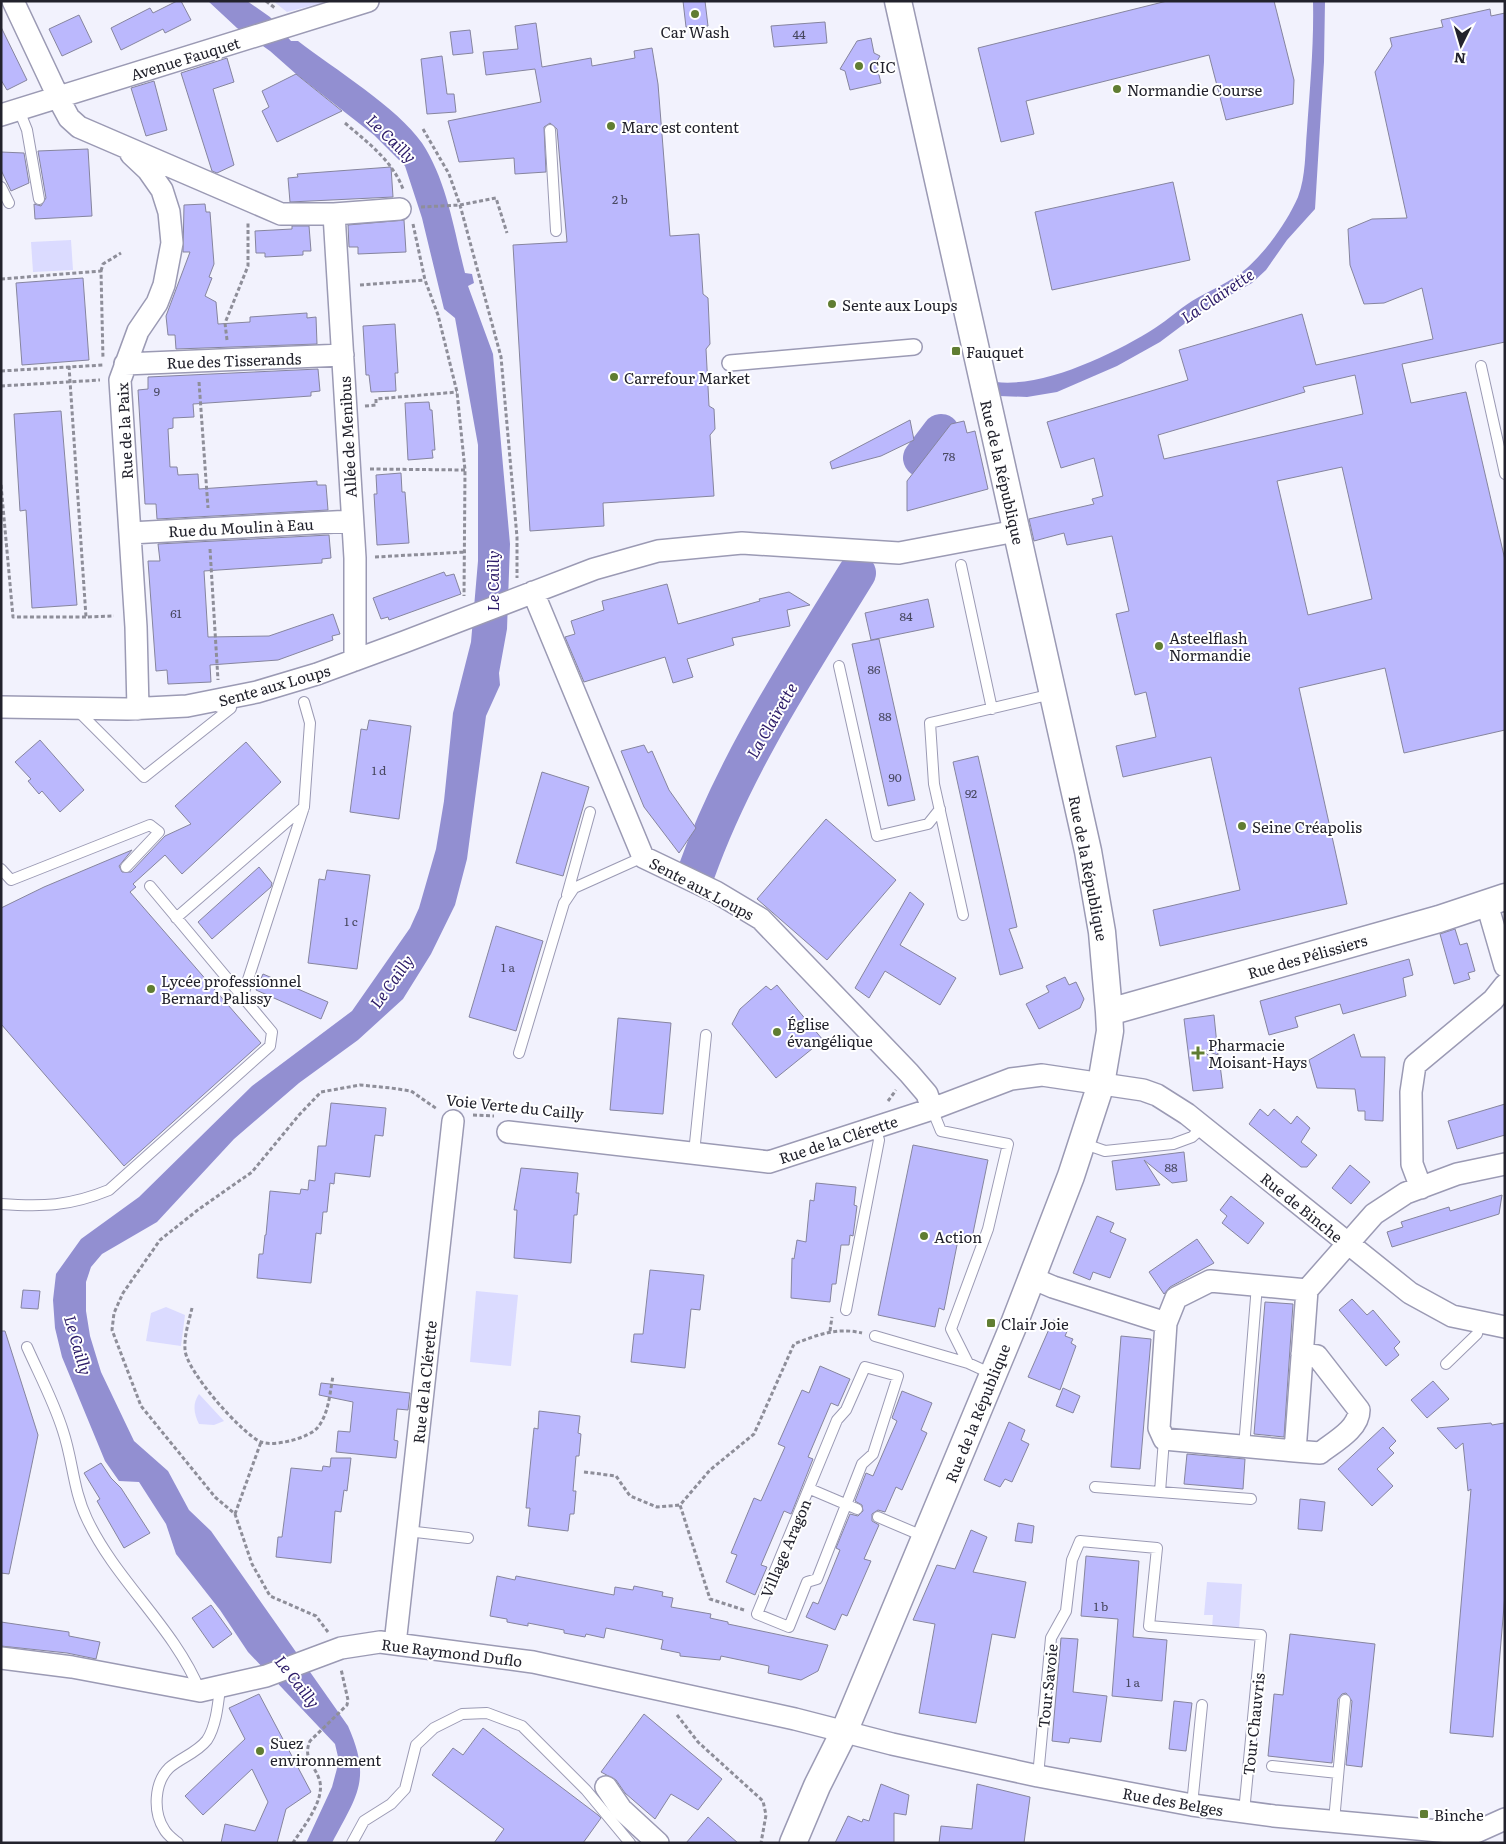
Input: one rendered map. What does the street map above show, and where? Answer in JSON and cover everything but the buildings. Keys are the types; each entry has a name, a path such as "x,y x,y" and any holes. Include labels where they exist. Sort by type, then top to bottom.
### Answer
{"street":[{"path":"13,1 59,97 74,123 127,148 163,173 245,198 281,214 334,214 408,206"},
{"name":"Avenue Fauquet","path":"10,112 368,1"},
{"name":"Rue de la République","path":"793,1843 817,1786 844,1732 1032,1278 1082,1143 1101,1084 1110,1022 1098,904 898,1"},
{"name":"Rue de la Paix","path":"138,709 130,533 115,372 138,331 157,303 169,266 171,226 163,173"},
{"name":"Allée de Menibus","path":"334,214 354,558 355,660"},
{"path":"730,362 914,347"},
{"name":"Rue des Tisserands","path":"115,372 228,360 343,355"},
{"name":"Rue du Moulin à Eau","path":"130,533 352,521"},
{"name":"Sente aux Loups","path":"1,707 138,709 187,706 256,692 355,660 594,569 658,551 742,544 899,553 1016,532"},
{"name":"Sente aux Loups","path":"522,597 643,857 716,892 761,919 909,1073 927,1094 932,1109"},
{"path":"1496,901 1505,966"},
{"name":"Rue des Pélissiers","path":"1110,1022 1496,901"},
{"path":"1421,1188 1412,1164 1411,1092 1415,1065 1493,1000 1505,985"},
{"name":"Rue de la Clérette","path":"506,1124 694,1153 769,1162 932,1109 1006,1081 1042,1075 1101,1084"},
{"name":"Rue de Binche","path":"1101,1084 1125,1086 1157,1095 1177,1106 1410,1294 1452,1316 1505,1327"},
{"name":"Rue de la Clérette","path":"395,1644 453,1115"},
{"path":"1295,1451 1307,1290 1374,1214 1406,1193 1457,1174 1505,1164"},
{"path":"1032,1278 1053,1287 1166,1323"},
{"path":"1302,1354 1317,1356 1359,1410 1359,1418 1354,1426 1320,1453 1164,1439 1159,1428 1166,1323 1176,1298 1210,1281 1307,1290"},
{"name":"Rue Raymond Duflo","path":"1,1658 72,1667 186,1690 210,1689 266,1676 305,1662 341,1658 380,1642 533,1662 795,1719 844,1732"},
{"name":"Rue des Belges","path":"844,1732 1038,1776 1192,1805 1244,1812 1461,1833 1476,1832 1505,1819"},
{"path":"606,1787 620,1809 658,1843"}],"lane":[{"path":"10,112 27,130 39,199"},
{"path":"550,130 556,231"},
{"path":"1,187 9,203"},
{"path":"1481,366 1505,474"},
{"path":"961,565 992,709"},
{"path":"839,666 877,836 928,824 940,809"},
{"path":"963,915 934,784 930,723 1053,694"},
{"path":"242,998 304,807 310,723 304,702"},
{"path":"77,709 144,777 231,708 187,706"},
{"path":"176,918 304,807"},
{"path":"519,1052 590,812"},
{"path":"1,869 11,880 150,825 159,832 126,867"},
{"path":"564,903 574,888 643,857"},
{"path":"1,1204 39,1207 83,1201 109,1190 270,1046 272,1032 150,886"},
{"path":"694,1153 706,1035"},
{"path":"932,1109 941,1131 1008,1144 988,1229 952,1329 968,1364"},
{"path":"1082,1143 1104,1151 1173,1144 1192,1137 1204,1127"},
{"path":"846,1310 879,1140 875,1128"},
{"path":"1244,1447 1257,1285"},
{"path":"1446,1364 1477,1334 1480,1322"},
{"path":"875,1336 968,1364 993,1374"},
{"path":"27,1347 63,1431 74,1487 87,1519 103,1548 210,1689 215,1718 206,1740 188,1757 170,1768 161,1779 157,1795 157,1814 164,1831 178,1843"},
{"name":"Village Aragon","path":"865,1367 898,1376 872,1454 862,1464 846,1504 816,1579 807,1582 789,1626 757,1614 837,1420 846,1410 865,1367"},
{"path":"1160,1492 1164,1439"},
{"path":"1095,1487 1251,1499"},
{"name":"Village Aragon","path":"810,1489 857,1509"},
{"path":"878,1517 926,1537"},
{"path":"407,1531 468,1538"},
{"name":"Tour Savoie","path":"1038,1776 1051,1638 1066,1611 1072,1560 1080,1540 1157,1548 1149,1626 1261,1635"},
{"name":"Tour Chauvris","path":"1244,1812 1261,1635"},
{"path":"1334,1821 1345,1700"},
{"path":"1192,1805 1202,1705"},
{"path":"352,1843 364,1821 392,1804 406,1789 408,1770 416,1745 434,1728 462,1714 487,1713 522,1726 586,1790 630,1843"},
{"path":"1272,1766 1338,1773"}],"path":[{"path":"345,124 388,162 397,174 408,206 425,280 438,315 457,392 465,470 466,552 464,619"},
{"path":"423,129 449,174 460,205 501,357 518,537 517,577 522,597"},
{"path":"228,360 225,323 248,266 250,237 245,198"},
{"path":"408,206 460,205 496,198 507,233"},
{"path":"102,365 104,352 103,264 121,253"},
{"path":"1,279 102,271"},
{"path":"339,287 425,280"},
{"path":"1,371 102,365 115,372"},
{"path":"102,365 115,372"},
{"path":"69,366 86,617"},
{"path":"1,386 70,381 115,372"},
{"path":"346,408 376,405 376,398 457,392"},
{"path":"349,469 465,470"},
{"path":"1,485 13,617 115,616 122,613"},
{"path":"354,558 466,552"},
{"path":"887,1102 909,1073"},
{"name":"Voie Verte du Cailly","path":"235,1514 215,1497 141,1406 112,1330 114,1313 123,1293 160,1240 199,1209 252,1172 321,1092 360,1085 411,1091 433,1108 453,1115 506,1124"},
{"path":"192,1308 184,1350 190,1366 236,1423 261,1442 276,1444 302,1437 318,1429 326,1413 333,1376"},
{"path":"584,1472 616,1476 630,1496 657,1507 680,1505 710,1470 754,1434 794,1344 830,1331 850,1330 875,1336"},
{"path":"261,1442 235,1514 252,1564 270,1596 316,1616 341,1658 348,1696 346,1705 310,1741 306,1754 320,1781 320,1793 310,1815 293,1843"},
{"path":"680,1505 710,1599 757,1614"},
{"path":"664,1692 672,1709 690,1734 763,1801 766,1815 761,1843"}],"shaded area":[{"path":"273,1 330,1 287,12"},
{"path":"71,240 73,270 33,272 31,242"},
{"path":"476,1291 518,1295 511,1366 470,1362"},
{"path":"166,1307 185,1315 181,1346 146,1341 151,1313"},
{"path":"199,1394 224,1421 214,1425 199,1424 194,1409"},
{"path":"1207,1582 1242,1584 1239,1630 1212,1628 1213,1615 1204,1615"}],"water":[{"name":"Le Cailly","path":"208,1 247,1 270,17 291,41 298,41 364,89 397,116 422,143 431,158 444,189 465,273 472,274 474,283 468,286 493,354 510,544 507,629 499,673 500,685 486,716 467,859 455,905 431,954 403,999 358,1040 299,1083 234,1139 157,1222 102,1254 91,1267 86,1282 86,1311 90,1336 101,1372 134,1441 168,1471 189,1510 211,1531 348,1726 359,1760 360,1774 354,1799 332,1843 306,1843 332,1787 339,1761 335,1744 248,1652 220,1610 176,1554 166,1524 139,1482 119,1481 105,1461 62,1357 55,1328 53,1300 56,1274 81,1239 139,1197 252,1086 352,1011 410,928 419,908 436,849 444,801 453,713 471,642 478,561 478,445 455,318 444,309 422,218 405,166 374,135 296,74 270,51 237,28"},
{"path":"1313,1 1325,1 1324,62 1315,209 1287,240 1266,270 1252,283 1200,312 1160,342 1117,366 1057,392 1027,397 999,396 996,382 1036,380 1057,374 1100,358 1139,338 1192,301 1241,273 1269,244 1282,226 1298,197 1302,181 1305,164 1312,66"}],"waterway":[{"name":"La Clairette","path":"922,458 941,433"},
{"name":"La Clairette","path":"696,873 711,833 748,756 790,682 857,573"}],"place":[{"name":"Car Wash","path":"695,14"},
{"name":"CIC","path":"859,66"},
{"name":"Normandie Course","path":"1117,89"},
{"name":"Marc est content","path":"611,126"},
{"name":"Sente aux Loups","path":"832,304"},
{"name":"Fauquet","path":"956,351"},
{"name":"Carrefour Market","path":"614,377"},
{"name":"Asteelflash Normandie","path":"1159,646"},
{"name":"Seine Créapolis","path":"1242,826"},
{"name":"Lycée professionnel Bernard Palissy","path":"151,989"},
{"name":"Église évangélique","path":"777,1032"},
{"name":"Pharmacie Moisant-Hays","path":"1198,1053"},
{"name":"Action","path":"924,1236"},
{"name":"Clair Joie","path":"991,1323"},
{"name":"Suez environnement","path":"260,1751"},
{"name":"Binche","path":"1424,1814"}]}
